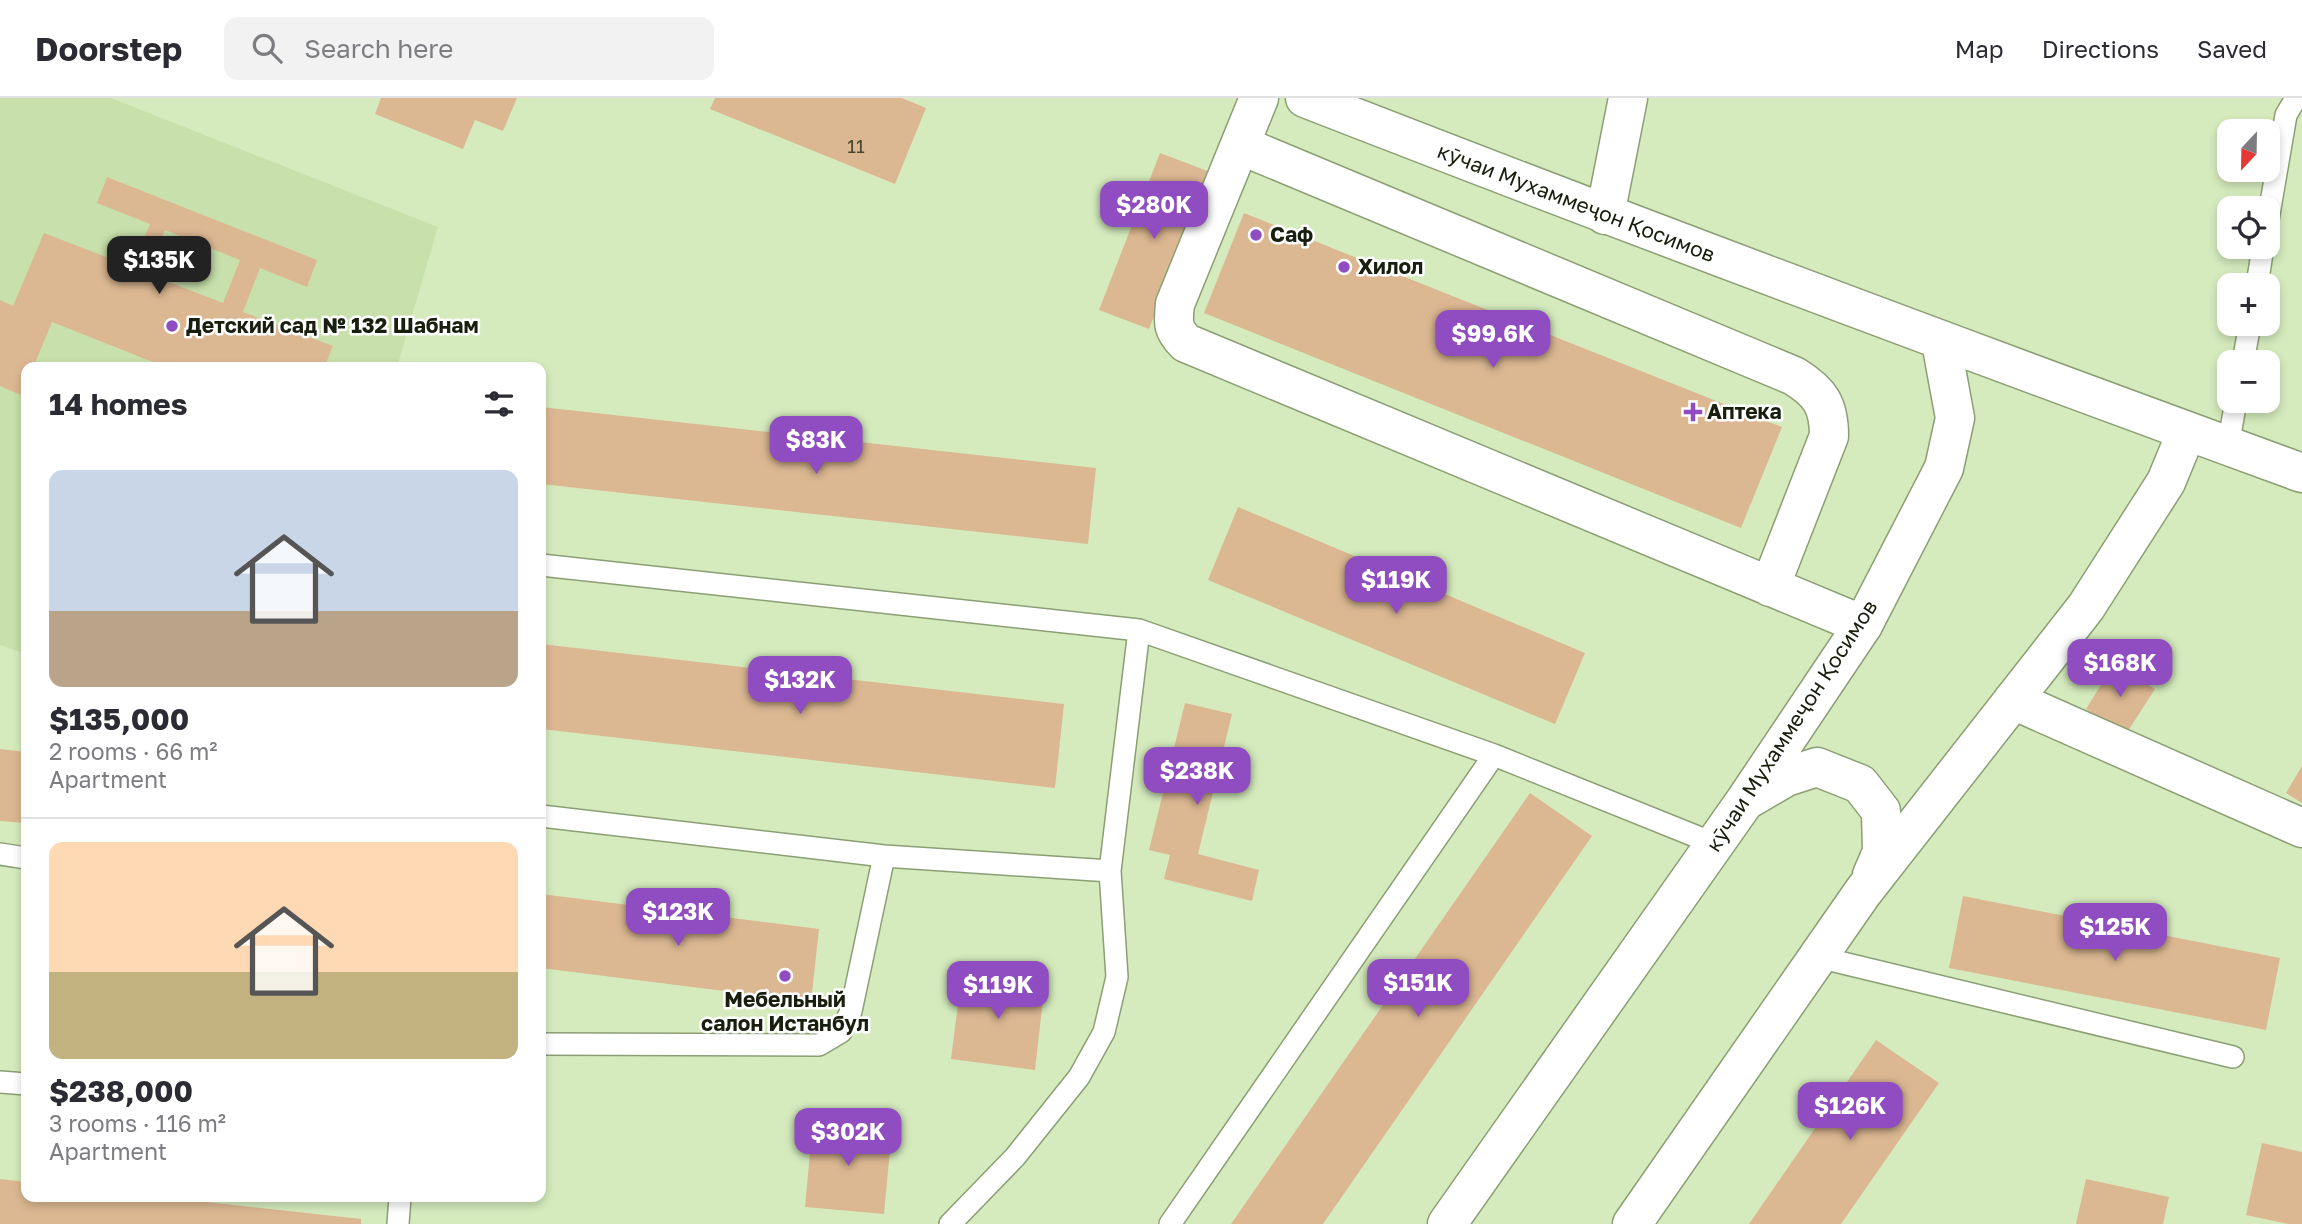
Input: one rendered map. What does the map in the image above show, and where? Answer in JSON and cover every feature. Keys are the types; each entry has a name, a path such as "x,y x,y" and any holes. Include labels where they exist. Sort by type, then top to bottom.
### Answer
{"street":[{"path":"1259,98 1175,304 1173,320 1176,333 1186,343 1863,625"},
{"name":"кӯчаи Мухаммеҷон Қосимов","path":"1304,98 1941,342 1955,418 1944,468 1863,625 1745,801 1447,1224"},
{"path":"1605,215 1628,98"},
{"path":"1240,145 1794,376 1812,387 1822,401 1829,419 1829,436 1770,587"},
{"path":"1941,342 2302,473"},
{"path":"1632,1224 1863,892 2086,607 2166,482 2187,431"},
{"path":"2013,700 2302,828"},
{"path":"1745,801 1786,777 1817,767 1860,785 1881,811 1882,852 1863,892"}],"lane":[{"path":"2272,196 2286,115 2296,98"},
{"path":"2228,446 2234,413"},
{"path":"546,566 1139,631 1494,755 1715,844"},
{"path":"950,1224 1015,1157 1079,1077 1104,1032 1117,977 1110,871 1139,631"},
{"path":"1170,1224 1494,755"},
{"path":"546,817 884,856 1110,871"},
{"path":"0,854 21,857"},
{"path":"546,1044 819,1045 841,1032 851,1011 884,856"},
{"path":"1818,957 2233,1057"},
{"path":"0,1082 21,1084"},
{"path":"398,1224 400,1202"}],"shaded area":[{"path":"0,98 111,98 438,227 398,362 21,362 21,652 0,645"}],"building":[{"path":"381,98 517,98 503,131 475,120 463,149 375,114"},
{"path":"715,98 902,98 926,108 895,184 710,109"},
{"path":"1160,153 1210,172 1149,329 1099,310"},
{"path":"107,177 317,260 307,287 260,268 243,312 333,346 326,362 153,362 52,322 35,362 21,362 21,395 0,386 0,300 13,306 44,233 132,267 150,224 97,203","holes":["165,230 240,260 223,303 148,274"]},
{"path":"1244,213 1782,427 1741,528 1204,313"},
{"path":"546,408 1096,468 1088,544 546,485"},
{"path":"1238,507 1585,653 1555,724 1208,580"},
{"path":"546,645 1064,704 1055,788 546,730"},
{"path":"2114,664 2155,689 2126,734 2086,709"},
{"path":"1185,703 1232,714 1198,854 1259,870 1252,901 1164,879 1170,855 1149,850"},
{"path":"0,749 21,751 21,823 0,821"},
{"path":"2302,766 2302,803 2286,793"},
{"path":"1530,793 1592,836 1323,1224 1231,1224"},
{"path":"546,895 819,929 811,1002 546,969"},
{"path":"1963,896 2280,958 2266,1030 1949,968"},
{"path":"962,972 1045,982 1035,1070 951,1059"},
{"path":"1876,1040 1939,1083 1841,1224 1749,1224"},
{"path":"813,1121 892,1128 884,1214 805,1207"},
{"path":"2262,1143 2302,1152 2302,1224 2288,1224 2246,1215"},
{"path":"0,1179 21,1181 21,1202 207,1202 361,1219 361,1224 0,1224"},
{"path":"2086,1179 2169,1197 2163,1224 2076,1224"}],"place":[{"name":"Саф","path":"1256,235"},
{"name":"Хилол","path":"1344,267"},
{"name":"Детский сад № 132 Шабнам","path":"172,326"},
{"name":"Аптека","path":"1693,412"},
{"name":"Мебельный салон Истанбул","path":"785,976"}]}
